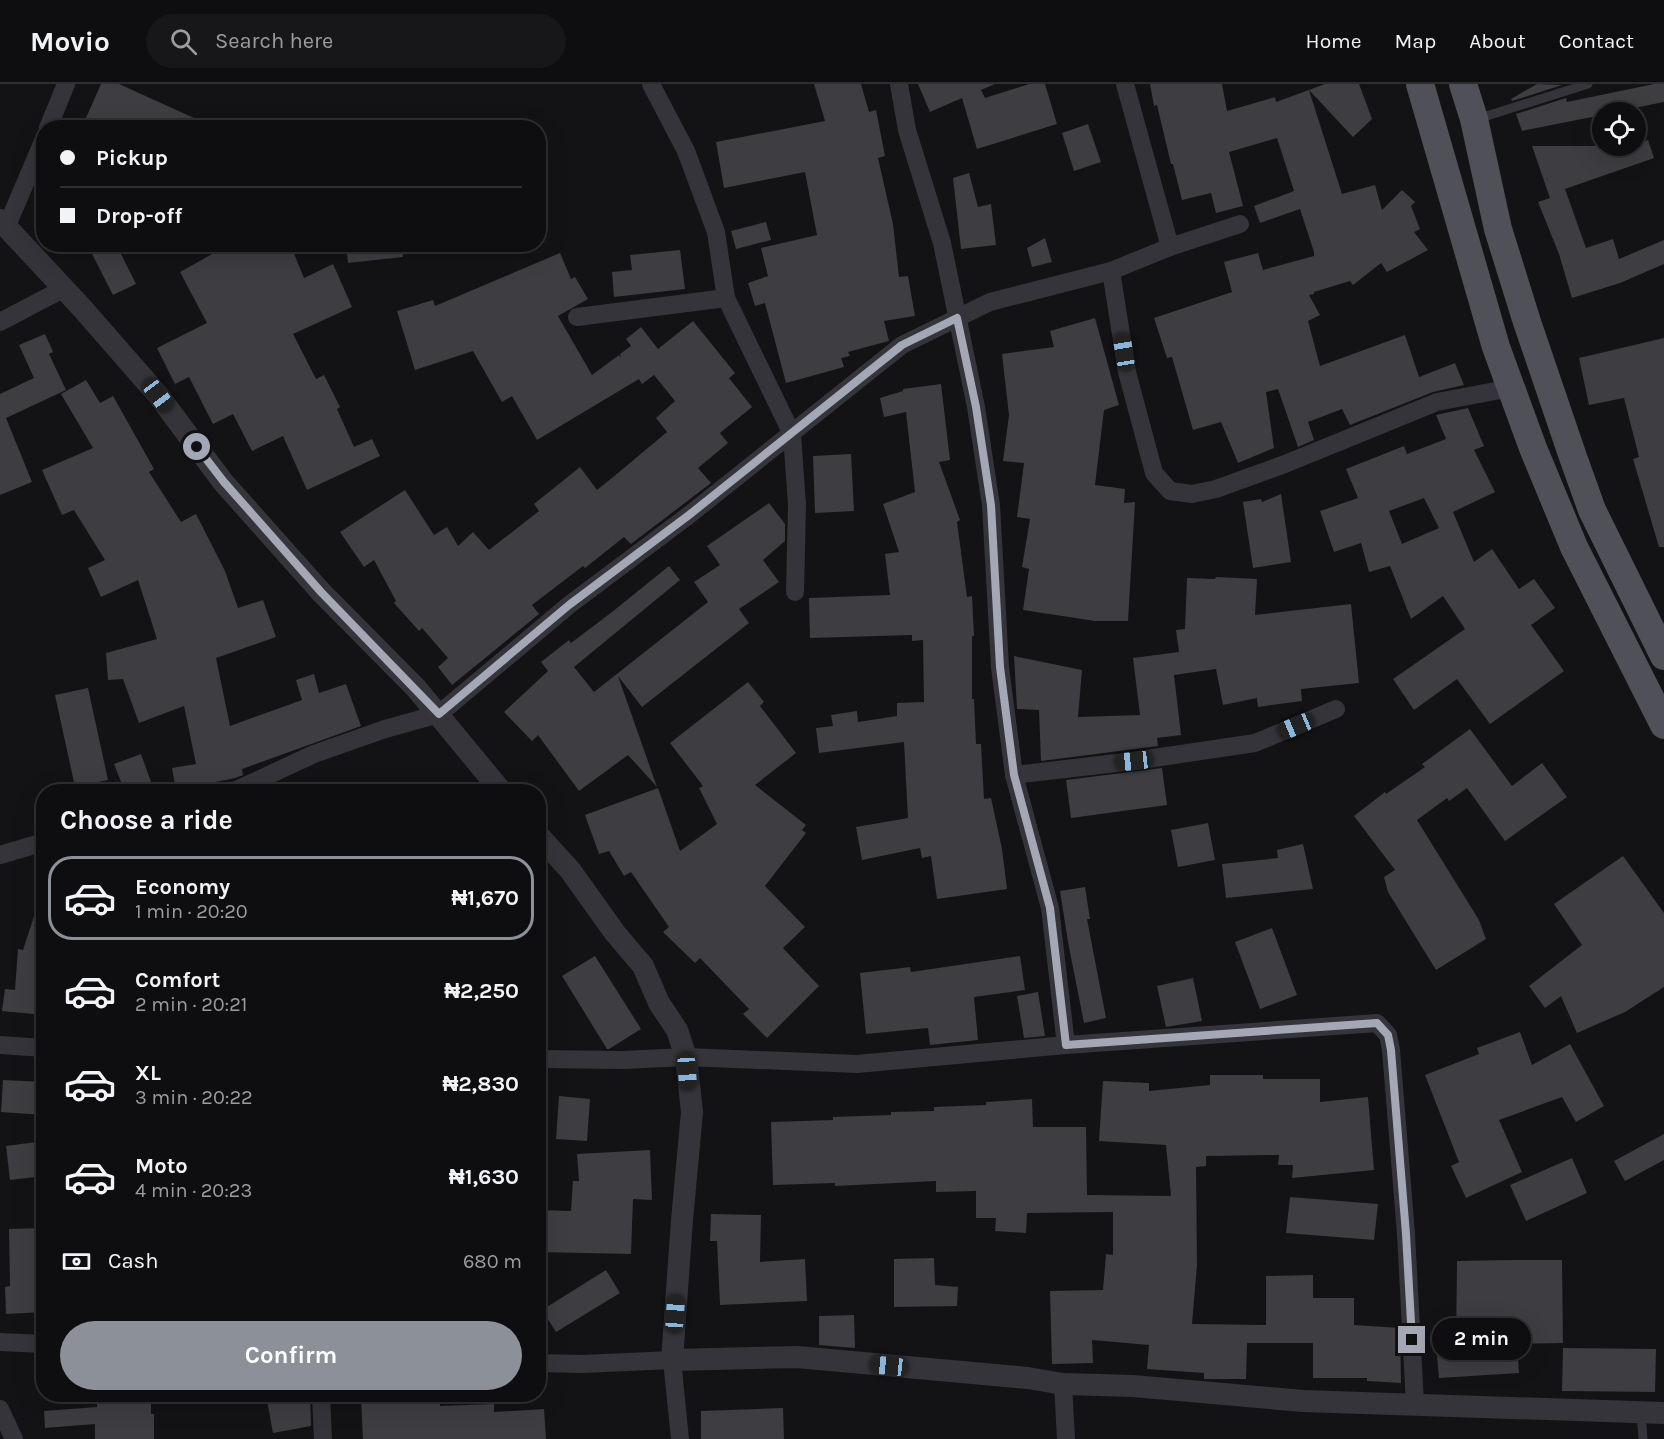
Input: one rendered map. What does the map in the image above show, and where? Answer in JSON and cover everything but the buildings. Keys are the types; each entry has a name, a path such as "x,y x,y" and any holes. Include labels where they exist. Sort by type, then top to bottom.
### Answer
{"main road":[{"path":"1420,84 1496,347 1551,495 1574,547 1664,725"},
{"path":"1463,84 1474,119 1497,229 1573,457 1592,510 1664,656"}],"street":[{"path":"51,120 66,84"},
{"path":"651,84 686,151 716,232 726,298 792,434 797,506 795,592"},
{"path":"899,84 907,130 942,243 976,407 991,505 1000,667 1014,775 1050,908 1066,1045"},
{"path":"1125,84 1170,247"},
{"path":"36,156 3,224 158,395 231,490 321,592 439,714 496,784"},
{"path":"249,784 314,754 385,729 439,714 569,605 689,515 902,345 990,302 1111,271 1170,247 1240,224"},
{"path":"1111,271 1127,372 1154,473 1170,491 1192,494 1216,489 1285,464 1437,402 1511,388"},
{"path":"0,322 63,289"},
{"path":"577,317 726,298"},
{"path":"1014,775 1134,761 1255,743 1336,710"},
{"path":"0,855 36,844"},
{"path":"546,844 570,870 615,933 643,966 659,1003 677,1030 686,1057 692,1112 672,1360 680,1439"},
{"path":"546,1059 623,1060 686,1057 857,1064 1066,1045 1377,1023 1388,1035 1391,1050 1406,1234 1415,1404"},
{"path":"0,1045 36,1047"},
{"path":"0,1342 36,1344"},
{"path":"546,1363 797,1357 1028,1378 1063,1384 1133,1386 1303,1401 1664,1413"},
{"path":"1063,1384 1066,1439"},
{"path":"321,1402 323,1439"},
{"path":"0,1409 14,1439"}],"lane":[{"path":"1474,119 1588,84"},
{"path":"1641,1412 1642,1439"}],"route":[{"path":"197,447 224,482 321,592 439,714 569,605 775,448 902,345 957,318 976,407 991,505 1000,667 1014,775 1050,908 1066,1045 1377,1023 1388,1035 1391,1050 1412,1340"}]}
